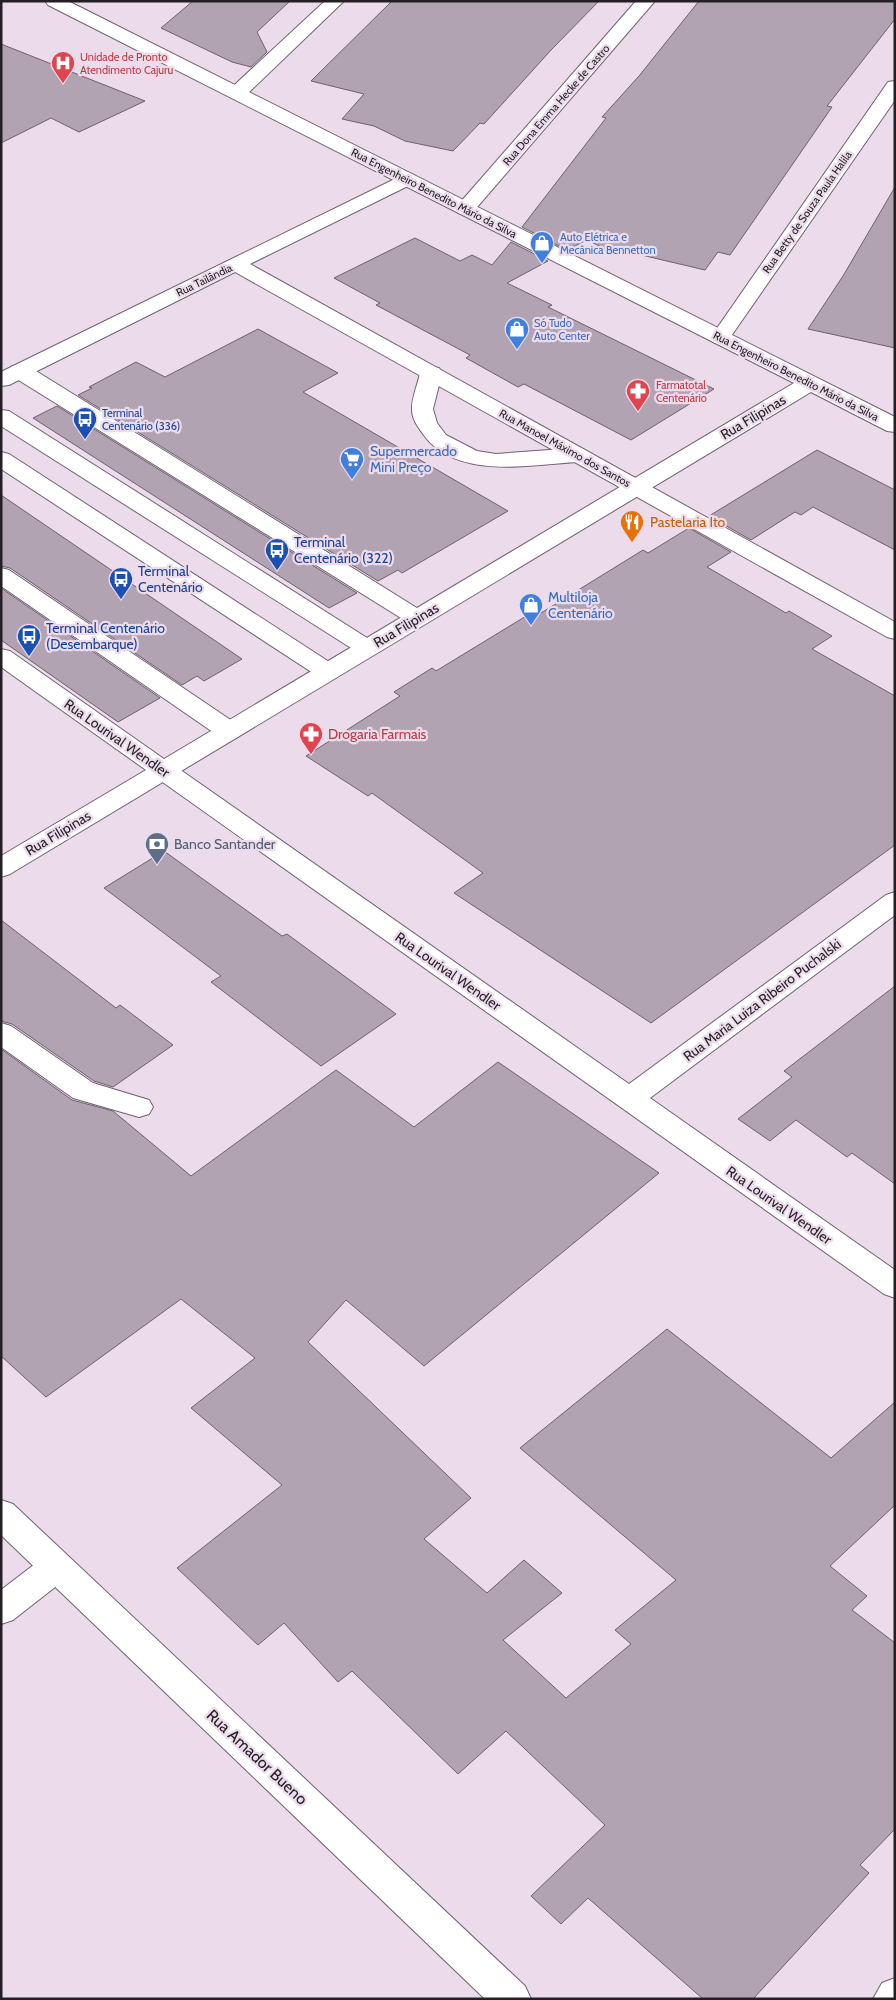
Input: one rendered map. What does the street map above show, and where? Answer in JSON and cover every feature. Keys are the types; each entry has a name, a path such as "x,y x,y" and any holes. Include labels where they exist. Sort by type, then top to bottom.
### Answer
{"street":[{"name":"Rua Engenheiro Benedito Mário da Silva","path":"54,1 895,426"},
{"path":"237,94 335,1"},
{"name":"Rua Dona Emma Hecke de Castro","path":"465,209 646,1"},
{"name":"Rua Betty de Souza Paula Halila","path":"720,338 895,86"},
{"name":"Rua Tailândia","path":"10,376 407,179"},
{"name":"Rua Manoel Máximo dos Santos","path":"235,264 895,632"},
{"path":"431,373 422,409 426,423 438,440 471,457 496,462 577,454"},
{"path":"10,376 417,618"},
{"name":"Rua Filipinas","path":"1,868 810,383"},
{"path":"1,416 367,648"},
{"path":"1,459 328,672"},
{"path":"1,575 229,730"},
{"name":"Rua Lourival Wendler","path":"1,656 895,1286"},
{"name":"Rua Maria Luiza Ribeiro Puchalski","path":"629,1098 895,901"},
{"path":"1,1033 83,1091 139,1107"},
{"name":"Rua Amador Bueno","path":"1,1514 512,1999"},
{"path":"1,1610 56,1567"}],"building":[{"path":"193,1 290,1 257,32 267,52 251,67 232,62 161,28"},
{"path":"392,1 599,1 552,49 484,124 480,123 453,151 405,141 374,126 342,119 364,94 311,81"},
{"path":"699,1 895,1 895,19 827,106 832,107 730,255 718,252 705,270 616,249 614,253 587,240 567,250 522,227 606,118 602,117 639,76"},
{"name":"Unidade de Pronto Atendimento Cajuru","path":"1,44 145,101 79,132 51,118 1,143"},
{"path":"895,187 895,348 808,329 843,276"},
{"path":"415,238 460,261 472,255 492,265 511,242 548,261 507,283 552,305 548,307 714,389 631,440 524,384 518,387 466,358 470,355 376,305 380,303 334,278"},
{"path":"258,329 338,373 303,392 508,511 402,573 398,570 378,581 78,395 92,388 89,387 136,362 165,377"},
{"name":"Terminal Centenário","path":"57,406 357,593 329,608 33,418"},
{"path":"817,450 895,490 895,550 813,507 801,515 795,512 751,540 709,516"},
{"name":"Terminal Centenário","path":"1,495 242,659 204,681 197,676 182,685 10,568 1,566"},
{"path":"689,528 731,552 707,567 786,613 789,611 832,636 812,649 895,696 895,845 651,1023 454,893 483,873 372,793 368,796 306,756 400,696 394,692 432,668 436,671 536,610 541,613 643,550 648,553"},
{"path":"1,588 160,698 118,722 1,640"},
{"path":"164,851 282,936 287,934 396,1014 321,1066 211,982 221,976 104,888"},
{"path":"1,920 116,1008 120,1005 173,1045 113,1087 94,1081 12,1024 1,1021"},
{"path":"895,986 895,1184 852,1153 847,1157 796,1120 770,1141 738,1119 792,1077 784,1071"},
{"path":"1,1049 72,1100 113,1111 191,1176 336,1070 414,1127 498,1062 659,1173 424,1366 346,1300 308,1342 471,1498 424,1539 487,1593 524,1560 562,1593 503,1640 566,1698 631,1644 615,1630 676,1580 520,1448 667,1329 831,1458 895,1402 895,1505 830,1566 867,1596 852,1610 895,1643 895,1829 860,1865 869,1873 753,1999 703,1999 588,1898 561,1924 531,1896 605,1825 506,1731 458,1774 352,1671 338,1682 284,1623 258,1645 177,1568 282,1485 191,1408 255,1358 181,1299 46,1397 1,1356"}],"place":[{"name":"Unidade de Pronto Atendimento Cajuru","path":"63,84"},
{"name":"Auto Elétrica e Mecânica Bennetton","path":"542,264"},
{"name":"Só Tudo Auto Center","path":"517,350"},
{"name":"Farmatotal Centenário","path":"638,412"},
{"name":"Terminal Centenário (336)","path":"85,440"},
{"name":"Supermercado Mini Preço","path":"352,480"},
{"name":"Pastelaria Ito","path":"632,543"},
{"name":"Terminal Centenário (322)","path":"277,571"},
{"name":"Terminal Centenário","path":"121,600"},
{"name":"Multiloja Centenário","path":"531,626"},
{"name":"Terminal Centenário (Desembarque)","path":"29,657"},
{"name":"Drogaria Farmais","path":"311,755"},
{"name":"Banco Santander","path":"157,865"}]}
